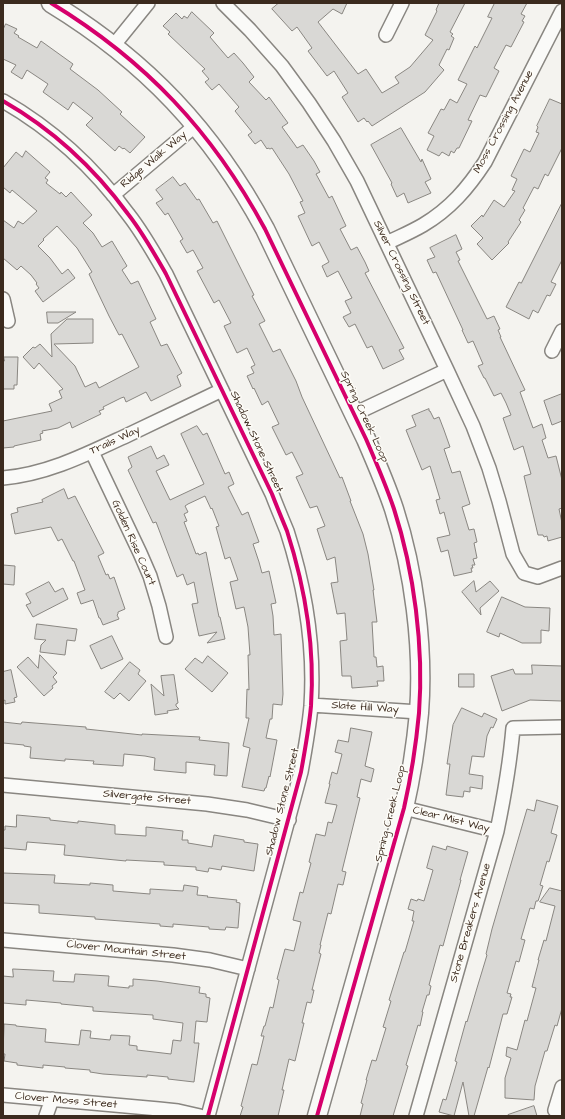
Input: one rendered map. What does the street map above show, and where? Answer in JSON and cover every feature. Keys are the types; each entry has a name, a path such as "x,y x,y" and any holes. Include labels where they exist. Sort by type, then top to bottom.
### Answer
{"street":[{"name":"Spring Creek Loop","path":"51,3 76,18 114,46 149,75 196,125 231,171 265,229 354,414 381,474 394,511 404,548 412,585 418,633 420,672 419,712 412,769 404,808 317,1116"},
{"path":"114,46 148,3"},
{"name":"Silver Crossing Street","path":"223,3 237,8 250,30 282,66 334,141 357,181 473,426 500,501 513,554 524,573 538,577 562,568"},
{"path":"386,35 402,3"},
{"name":"Moss Crossing Avenue","path":"387,243 422,225 442,212 459,197 472,182 485,162 562,11"},
{"name":"Shadow Stone Street","path":"3,101 40,126 64,145 92,172 129,215 146,240 166,274 272,494 286,530 297,567 305,605 310,643 311,674 311,705 307,742 289,820 208,1116"},
{"name":"Ridge Walk Way","path":"113,195 196,125"},
{"path":"3,299 8,321"},
{"path":"552,351 562,331"},
{"path":"354,414 447,370"},
{"name":"Trails Way","path":"3,478 39,471 66,463 222,390"},
{"name":"Golden Rise Court","path":"92,452 150,576 166,637"},
{"name":"Slate Hill Way","path":"311,705 419,712"},
{"name":"Stone Breakers Avenue","path":"416,1116 497,831 505,795 513,728 562,727"},
{"name":"Silvergate Street","path":"3,785 207,804 247,810 289,820"},
{"name":"Clear Mist Way","path":"404,808 497,831"},
{"name":"Clover Mountain Street","path":"3,940 173,955 210,960 248,969"},
{"path":"559,1112 562,1087"},
{"name":"Clover Moss Street","path":"3,1095 178,1111 200,1116"},
{"path":"46,1116 52,1099"}],"building":[{"path":"279,3 347,3 342,14 333,9 318,22 358,74 366,69 382,93 399,83 395,77 410,67 433,40 425,35 437,11 436,10 439,3 465,3 450,32 453,34 451,36 454,38 449,50 447,49 439,65 444,70 425,92 372,126 364,118 358,122 342,97 348,93 334,71 327,76 308,51 312,48 297,27 292,31 272,9"},
{"path":"495,3 527,3 521,14 525,16 522,21 524,22 511,47 506,45 494,68 499,71 486,97 480,95 468,120 472,121 459,148 457,148 454,153 451,151 449,156 442,152 439,156 427,150 434,136 428,133 441,109 444,110 450,99 457,103 467,84 458,80 475,46 477,48 492,18 488,17"},
{"path":"192,12 214,33 210,37 228,58 234,53 243,63 254,77 249,82 266,100 269,97 288,123 282,127 297,148 303,145 314,161 320,172 316,174 329,198 332,196 346,226 340,229 351,250 357,247 365,262 369,271 365,273 404,348 399,350 404,359 383,369 372,346 367,348 355,324 349,327 343,317 351,313 345,301 352,298 338,271 327,277 322,266 329,262 319,242 312,246 298,216 305,213 300,202 303,201 289,174 272,148 267,149 261,140 255,144 248,135 252,132 235,111 239,107 219,84 212,90 205,82 209,79 202,71 205,69 168,34 170,32 163,26 176,13 182,19 184,16 187,18"},
{"path":"6,24 17,29 14,33 19,36 18,37 37,48 41,41 73,64 70,69 98,90 122,112 120,114 145,137 130,153 119,146 115,151 86,125 93,118 73,102 68,110 43,92 48,84 27,70 22,79 11,72 16,65 3,59 3,30"},
{"path":"550,99 562,104 562,148 548,176 545,174 538,189 534,187 523,208 525,210 519,220 521,222 508,242 509,243 492,260 477,244 483,238 471,226 482,215 483,217 494,200 504,207 515,191 512,190 517,179 511,176 524,149 530,152 539,133 536,132 537,126"},
{"path":"401,128 421,162 422,159 431,179 425,182 431,193 408,203 404,193 397,197 391,184 392,183 371,145"},
{"path":"26,151 50,172 45,178 48,180 46,183 60,194 61,192 66,197 71,192 92,215 83,223 93,233 102,247 112,241 127,266 122,270 131,284 138,281 156,319 150,322 161,346 167,344 182,373 177,376 181,386 151,401 146,392 126,402 124,397 121,398 103,407 104,409 99,411 101,414 72,428 70,422 58,428 42,431 43,433 40,434 41,440 14,447 3,448 3,421 52,411 49,404 62,398 59,391 63,389 39,363 34,369 23,357 33,347 35,348 40,344 52,357 51,334 67,319 93,319 93,343 54,344 75,366 85,387 96,382 99,388 139,367 122,334 119,335 109,316 89,274 92,272 77,248 57,226 38,246 50,258 62,274 68,269 75,278 43,302 35,291 39,288 31,275 21,266 17,270 3,258 3,220 14,228 18,221 23,224 37,211 12,190 10,193 3,187 3,168 16,152 22,157"},
{"path":"173,177 180,186 185,183 197,200 199,199 213,223 217,221 254,295 252,296 265,321 259,324 273,352 280,349 340,478 342,477 363,534 368,554 374,590 377,622 372,622 374,657 376,657 377,667 383,666 384,681 377,681 378,686 352,688 351,676 342,676 340,641 347,640 345,613 337,614 331,583 338,582 335,557 327,560 317,529 325,526 317,506 310,508 296,477 303,474 292,452 286,455 272,427 279,424 268,401 262,405 247,376 254,373 251,367 255,365 247,348 237,353 224,326 231,323 219,300 214,303 197,271 203,268 193,250 187,253 180,241 183,239 168,213 165,215 156,203 163,199 156,190"},
{"path":"562,203 562,260 551,282 556,284 550,296 547,295 538,313 533,310 529,319 506,307 519,282 521,283"},
{"path":"456,235 462,249 456,252 460,260 458,261 487,319 494,316 500,329 498,330 500,337 525,390 520,392 533,428 542,424 546,438 542,440 548,458 556,456 562,480 562,508 559,509 562,523 562,537 548,541 547,536 544,537 543,535 538,535 524,476 531,474 523,446 514,450 503,418 511,415 501,393 494,396 484,378 478,366 483,364 473,341 468,343 436,272 433,273 427,260 435,257 430,248"},
{"path":"47,312 76,312 58,323 48,323"},
{"path":"4,357 18,357 17,385 14,385 14,389 3,389"},
{"path":"562,394 562,421 552,425 544,401"},
{"path":"429,409 434,419 439,417 444,430 450,447 444,449 452,473 460,471 470,504 462,507 469,530 474,529 477,542 474,543 477,558 473,559 475,565 472,565 472,572 454,576 448,550 441,552 437,538 450,535 444,512 440,514 436,500 440,499 430,466 422,470 406,430 416,426 412,416"},
{"path":"197,426 203,435 207,433 225,474 229,472 234,484 228,487 242,515 248,512 259,542 253,544 262,573 269,571 276,603 271,604 274,635 281,634 283,694 282,705 273,704 272,719 270,719 266,738 277,740 270,777 269,776 264,791 242,787 250,748 243,746 249,718 246,718 247,689 249,690 248,655 250,655 248,627 244,607 236,609 230,582 238,580 230,557 225,559 216,527 219,526 212,508 211,509 205,496 185,506 188,512 184,514 187,521 184,522 196,554 198,553 199,555 206,552 225,639 207,643 217,632 199,636 192,604 198,603 194,582 187,585 183,574 177,577 156,522 153,523 128,470 132,467 128,457 151,446 157,459 164,455 169,465 156,471 170,500 204,484 181,434"},
{"path":"64,489 68,499 75,496 104,553 98,556 106,575 108,574 110,579 114,577 125,609 118,612 117,615 119,619 103,625 93,600 81,604 77,593 85,590 74,561 62,539 58,541 51,527 15,534 11,514 18,512 17,508 43,502 42,500"},
{"path":"3,565 15,566 14,585 3,584"},
{"path":"474,581 476,592 490,581 499,591 480,608 481,615 462,592"},
{"path":"49,582 55,592 63,588 68,599 33,617 26,605 31,603 26,594"},
{"path":"502,597 525,607 550,608 549,631 541,630 541,643 522,643 500,633 499,637 487,632"},
{"path":"37,624 77,629 75,641 67,640 65,655 40,652 41,645 46,640 35,639"},
{"path":"112,636 123,659 101,669 90,646"},
{"path":"40,655 57,673 53,677 57,682 44,696 17,667 28,657 38,668"},
{"path":"208,656 228,673 212,692 185,669 195,658 202,663"},
{"path":"130,662 140,670 138,674 146,681 129,701 120,693 114,699 105,692"},
{"path":"532,665 562,666 562,701 530,700 502,711 491,676 513,669 515,674 532,674"},
{"path":"11,670 17,697 14,698 15,702 5,704 5,700 3,701 3,672"},
{"path":"459,674 474,674 474,687 459,687"},
{"path":"174,675 178,703 176,706 179,709 167,711 168,713 155,715 151,684 164,696 161,676"},
{"path":"462,708 482,717 484,713 497,719 487,736 484,757 472,756 469,774 483,776 482,789 470,787 470,792 464,791 463,797 446,795 450,764 447,764 453,725"},
{"path":"3,722 86,727 86,729 142,735 200,737 199,740 229,743 227,776 214,775 215,765 186,762 186,773 154,770 155,758 124,754 123,766 93,764 94,761 65,759 65,761 30,758 31,747 3,743"},
{"path":"351,728 372,732 365,766 374,769 371,782 361,779 357,797 360,798 342,871 346,872 343,885 338,884 331,914 328,913 320,945 319,953 321,954 312,990 314,990 311,1003 307,1002 302,1023 304,1023 295,1061 289,1059 278,1116 240,1116 243,1107 241,1106 252,1064 257,1065 264,1036 261,1036 270,1007 273,1008 279,980 277,979 285,949 294,951 301,922 293,920 300,892 303,893 311,863 309,862 316,834 325,836 328,822 332,823 337,805 325,803 332,772 337,774 342,754 335,752 338,740 348,742"},
{"path":"537,800 558,806 551,833 557,835 540,885 543,886 538,901 536,901 534,909 530,908 521,939 525,940 519,962 516,961 507,993 511,994 510,997 512,997 507,1014 503,1014 489,1068 488,1067 474,1116 469,1116 463,1082 454,1116 439,1112 443,1099 446,1100 457,1062 455,1061 466,1021 467,1022 487,955 492,929 527,809 534,811"},
{"path":"17,815 50,818 50,820 78,823 78,821 115,825 115,834 146,836 146,827 183,831 182,840 188,840 188,843 212,847 214,835 244,840 244,842 258,844 254,871 222,866 221,870 209,868 208,872 196,870 196,867 164,865 164,862 126,861 64,855 65,845 27,842 26,850 3,848 3,830 5,830 5,826 16,827"},
{"path":"433,846 446,850 447,846 468,852 461,880 443,946 440,945 429,985 431,986 429,995 427,995 420,1026 418,1025 406,1065 408,1066 393,1116 360,1116 366,1080 372,1060 376,1061 386,1028 383,1027 391,1001 389,1000 414,921 412,921 414,911 408,909 411,899 424,901 433,870 427,868"},
{"path":"3,873 55,875 54,883 90,885 90,883 113,885 113,891 150,894 150,889 183,891 184,885 198,887 197,895 237,900 236,902 240,903 238,928 226,927 225,930 173,924 173,927 160,926 160,924 95,919 95,917 39,913 39,905 3,903"},
{"path":"550,888 562,891 562,1008 557,1026 555,1025 547,1051 545,1051 535,1086 534,1100 505,1098 505,1078 511,1058 506,1056 507,1047 517,1050 536,988 532,987 538,960 544,940 546,941 555,906 540,902"},
{"path":"13,969 54,971 53,981 74,982 75,974 109,976 108,986 129,988 129,986 133,986 133,979 200,987 199,993 206,994 206,997 210,998 207,1022 196,1021 194,1043 199,1043 194,1082 147,1075 147,1077 103,1074 90,1072 90,1070 65,1067 43,1065 43,1068 17,1065 17,1063 4,1061 4,1024 46,1029 45,1042 79,1045 81,1030 91,1031 90,1038 110,1040 111,1035 130,1036 129,1045 137,1046 137,1050 171,1054 173,1040 181,1041 183,1023 153,1019 153,1015 93,1011 93,1007 61,1003 26,1000 26,1005 3,1003 3,976 13,977"},
{"path":"534,1106 537,1116 508,1116 508,1115"}],"cycle path":[{"path":"51,3 85,25 117,49 146,74 174,101 223,160 265,229 366,439 391,500 407,558 416,610 420,662 419,713 413,761 404,808 317,1116"},
{"path":"3,101 39,124 72,151 115,197 148,243 166,274 272,494 287,531 304,595 310,639 312,684 311,706 301,772 208,1116"}]}
